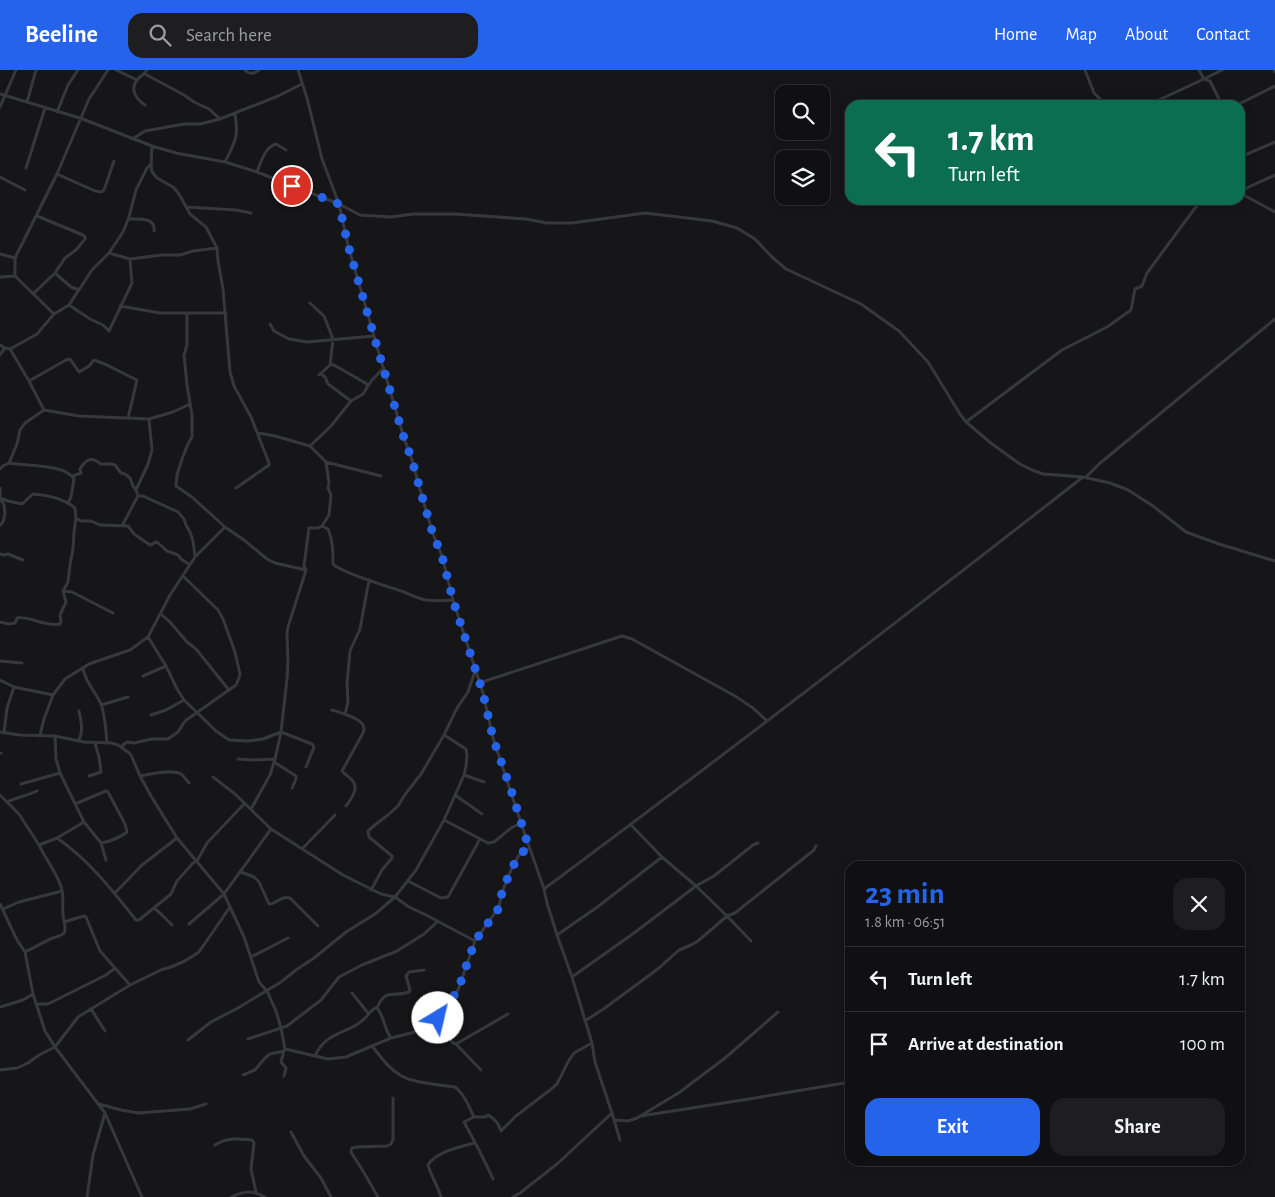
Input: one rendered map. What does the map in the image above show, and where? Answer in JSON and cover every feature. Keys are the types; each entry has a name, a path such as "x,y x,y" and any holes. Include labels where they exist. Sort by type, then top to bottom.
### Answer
{"street":[{"path":"0,107 16,70"},
{"path":"27,102 36,70"},
{"path":"57,112 68,85 78,70"},
{"path":"54,314 15,276 16,258 57,174 80,118 108,70"},
{"path":"116,70 137,80"},
{"path":"245,70 252,74 259,70"},
{"path":"298,70 322,159 339,204 348,245 404,438 433,534 442,556 493,738 572,976 592,1043 595,1062 620,1140"},
{"path":"1085,70 1094,93 1101,100"},
{"path":"1199,70 1204,79 1210,81 1220,100"},
{"path":"1159,100 1222,70"},
{"path":"144,105 136,98 134,89 137,80 146,72 194,102 209,109 220,119"},
{"path":"133,138 145,131 184,124 200,124 220,119 278,96 302,84"},
{"path":"1245,101 1275,86"},
{"path":"0,94 80,118 152,146 176,153 225,162 256,172 339,204 360,215 391,217 413,214 455,214 526,219 547,223 572,223 645,213 712,221 737,228 755,239 786,269 861,304 899,331 928,362 966,422 1020,464 1043,474 1084,477 1110,483 1128,490 1153,506 1186,532 1275,560"},
{"path":"26,168 45,108"},
{"path":"225,162 237,136 235,114"},
{"path":"1245,155 1275,142"},
{"path":"256,172 266,150 272,145 276,144 286,150"},
{"path":"152,146 152,172 156,178 173,187 179,194 190,214 206,227 217,248 226,313 230,372 234,386 251,417 269,461 269,465 236,488"},
{"path":"57,174 101,192 104,190 114,161"},
{"path":"0,345 10,349 37,334 54,314 69,305 92,270 109,252 122,232 128,219 136,190 147,168 151,165"},
{"path":"1245,190 1275,176"},
{"path":"0,177 25,190"},
{"path":"1245,195 1275,212"},
{"path":"966,422 1062,350 1107,327 1131,310 1135,289 1142,286 1148,274 1197,205"},
{"path":"186,206 251,213"},
{"path":"33,294 55,273 65,258 76,250 85,239 82,235 37,216"},
{"path":"128,219 152,222 154,232"},
{"path":"109,252 130,259 217,248"},
{"path":"0,254 16,258"},
{"path":"69,305 103,325 109,331 132,283 130,259"},
{"path":"55,273 79,290"},
{"path":"0,278 15,276"},
{"path":"310,303 324,316 333,339 330,365 319,374 324,377 328,384 351,401"},
{"path":"120,306 160,313 226,313"},
{"path":"187,313 187,345 184,355 192,415 192,437 182,459 176,486 192,497 225,527 255,548 261,556 275,563 306,570"},
{"path":"544,889 631,825 1084,477 1275,320"},
{"path":"270,324 274,331 289,339 307,342 374,336"},
{"path":"0,355 5,348"},
{"path":"10,349 30,381 44,410"},
{"path":"30,381 66,360 70,359 79,372 89,366 94,360 137,380 128,418"},
{"path":"330,365 334,365 367,384 367,388"},
{"path":"310,446 331,426 351,401 363,394 384,368"},
{"path":"9,463 17,444 20,430 25,423 44,410 79,416 149,419 173,412 190,404"},
{"path":"136,490 152,450 149,419"},
{"path":"258,433 310,446 326,462 328,488 331,495 329,515 322,526"},
{"path":"73,476 81,473 80,469 84,463 91,459 101,464 115,465 121,473 130,478 138,496 122,526"},
{"path":"326,462 381,476"},
{"path":"0,469 9,463 50,467 67,472 73,476 74,484 68,503"},
{"path":"0,488 0,498 4,505 5,514 0,526"},
{"path":"0,498 22,504 32,494 42,495 68,503 75,508 76,518 68,582 63,591 66,602 60,615 60,624 37,622 22,616 17,618 15,623 0,622"},
{"path":"138,496 143,496 178,512 184,519 190,532 195,557"},
{"path":"76,518 100,525 128,526 134,534 150,544 157,542 190,565"},
{"path":"251,809 270,775 281,732 287,679 287,634 306,570 304,566 309,528 322,526 328,529 333,564 335,566 424,600 453,600"},
{"path":"40,735 53,695 65,679 89,664 130,650 148,637 170,595 195,557 225,527"},
{"path":"0,554 8,554 23,560"},
{"path":"122,747 127,742 168,739 178,732 186,721 236,685 240,678 234,652 218,610 183,576"},
{"path":"345,714 348,702 347,684 350,651 360,629 369,580"},
{"path":"63,591 72,592 113,614"},
{"path":"161,614 196,649 229,690"},
{"path":"479,683 622,636 632,639 734,696 753,708 767,721"},
{"path":"148,637 184,700 216,731 229,740 248,741 263,739 281,732 314,745 306,767"},
{"path":"0,661 22,663"},
{"path":"143,676 166,666"},
{"path":"83,668 87,682 101,705 107,742"},
{"path":"371,890 392,856 369,837 368,831 398,806 421,774 444,735 457,708 468,692 475,671"},
{"path":"0,680 14,687 53,695"},
{"path":"14,687 2,732 20,735 55,736 95,743 107,742 122,747 131,755 140,776 177,838 224,894 230,906 244,937 259,982 267,991 276,1011 284,1050 280,1062 286,1068 284,1076"},
{"path":"101,705 128,697"},
{"path":"151,715 166,710 184,700"},
{"path":"332,710 360,722 364,729 342,771 353,780 355,788 354,795 346,806"},
{"path":"78,741 82,736 79,711"},
{"path":"188,1040 211,1022 267,991 314,958 346,932 375,914 395,897 408,881 444,820 464,774 466,749 444,735"},
{"path":"55,736 56,759 60,772 84,822 101,843 106,860"},
{"path":"89,776 100,772 99,757 95,743"},
{"path":"238,759 275,761 296,776 292,788"},
{"path":"21,784 60,772"},
{"path":"140,776 156,773 181,774 189,783"},
{"path":"464,774 484,782"},
{"path":"213,777 235,794 271,829 302,850 371,890 395,897 409,907 475,941"},
{"path":"7,802 37,791"},
{"path":"75,804 106,791 108,792 125,824 127,832 101,843"},
{"path":"0,795 19,814 50,864 62,891 64,933 25,952"},
{"path":"455,795 482,814"},
{"path":"56,838 90,864 138,920 142,919 171,894 177,880 197,861 207,843 244,804"},
{"path":"302,850 335,815"},
{"path":"444,820 488,843 494,842 511,828 521,823"},
{"path":"39,845 56,838 84,822"},
{"path":"631,825 662,858 696,886 751,941"},
{"path":"189,924 224,894 271,829"},
{"path":"115,893 142,865 177,838"},
{"path":"408,881 441,898 448,897 480,839"},
{"path":"572,976 758,843"},
{"path":"585,1021 659,968 679,950 698,941 727,916 734,913 775,882 814,850 816,846"},
{"path":"481,1070 439,1026 439,1016 458,990 475,941 499,908 502,892 519,855 529,848"},
{"path":"557,935 662,858"},
{"path":"241,872 254,877 259,882 269,904 274,904 282,898 290,898 318,926"},
{"path":"4,909 19,902 62,891"},
{"path":"0,904 17,940 25,952 33,994 46,1030 55,1047 105,1113 142,1197"},
{"path":"0,1070 17,1068 28,1063 39,1054 55,1047 78,1017 130,986 161,970 172,967 199,952 230,906"},
{"path":"154,908 172,925"},
{"path":"64,922 86,917 100,951 130,986"},
{"path":"248,1039 290,1024 321,1000 339,977 362,965 397,951 424,934 437,922"},
{"path":"251,957 288,938"},
{"path":"36,1004 48,1004 106,975 115,968"},
{"path":"315,1056 318,1049 330,1038 352,1028 374,1008 377,1008 384,996 409,992 406,976 409,972 424,970"},
{"path":"352,993 368,1014"},
{"path":"0,1007 24,1000 33,994"},
{"path":"377,1008 382,1015 387,1032 391,1038"},
{"path":"91,1009 106,1032"},
{"path":"614,1120 628,1121 641,1116 680,1092 725,1058 778,1012"},
{"path":"456,1044 508,1014"},
{"path":"243,1074 255,1070 264,1058 270,1054 284,1050 328,1059 346,1057 391,1038 439,1026"},
{"path":"493,1178 464,1122 474,1117 488,1115 494,1118 500,1125 501,1130 557,1084 574,1053 592,1043"},
{"path":"372,1046 388,1066 401,1076 410,1080 455,1087 468,1104 474,1117"},
{"path":"641,1116 845,1083"},
{"path":"378,1197 351,1152 352,1148 357,1147 387,1146 391,1144 393,1139 393,1098"},
{"path":"98,1104 138,1113 190,1109 206,1104"},
{"path":"87,1197 93,1156 105,1113"},
{"path":"515,1197 557,1164 612,1113"},
{"path":"291,1132 304,1156 321,1178 330,1197"},
{"path":"215,1144 229,1139 252,1140 254,1143 251,1169 256,1192"},
{"path":"441,1197 439,1188 429,1170 430,1160 440,1154 474,1143"},
{"path":"230,1197 256,1192 265,1197"}],"route":[{"path":"292,186 339,204 348,245 378,350 483,693 493,738 529,848 519,855 502,892 499,908 475,941 458,990 438,1018"}]}
